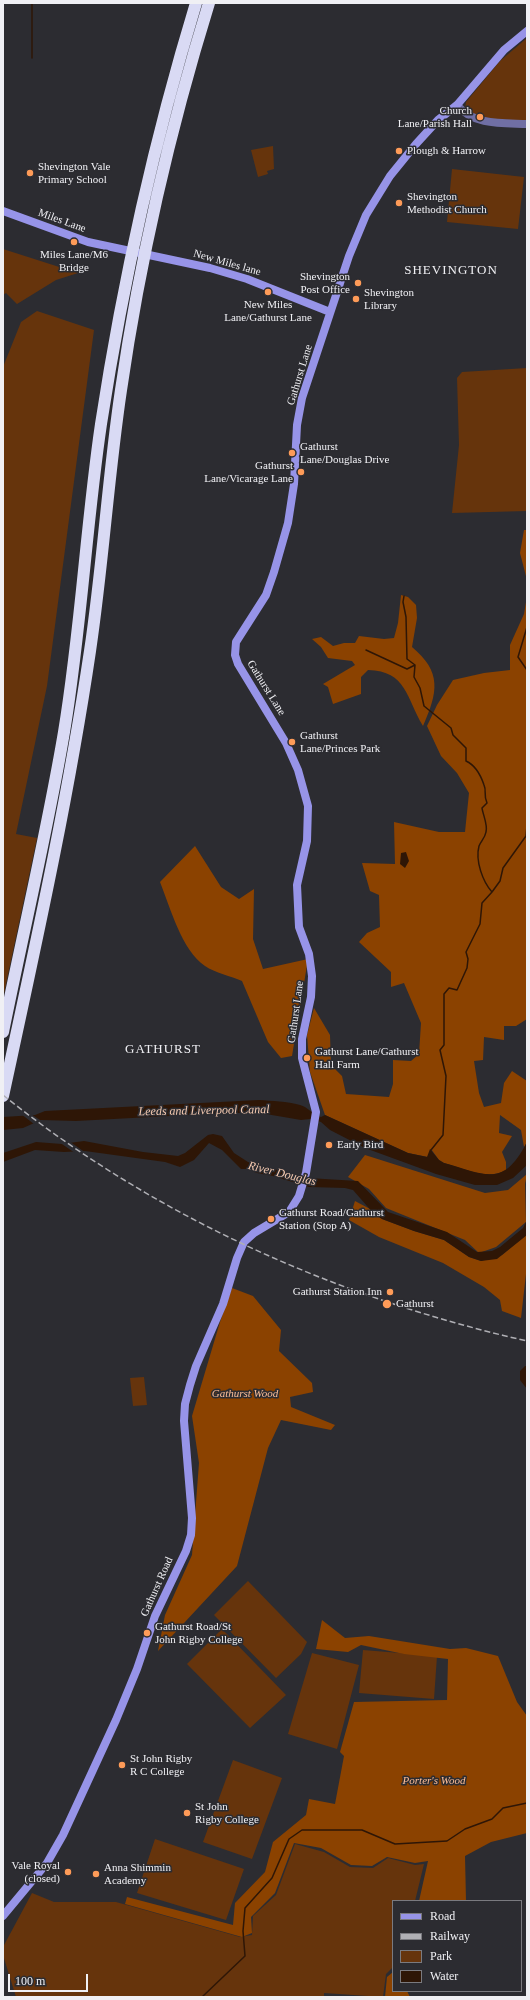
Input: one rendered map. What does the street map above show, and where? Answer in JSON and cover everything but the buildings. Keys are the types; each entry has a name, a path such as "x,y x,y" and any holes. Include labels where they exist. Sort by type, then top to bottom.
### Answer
{"highway":[{"path":"3,1032 64,732 76,644 101,425 130,259 156,147 196,3"},
{"path":"3,1096 74,752 90,648 121,391 144,256 168,149 209,3"}],"main road":[{"name":"Gathurst Lane","path":"244,1242 254,1233 289,1212 297,1202 306,1173 316,1107 305,1070 302,1049 303,1030 311,997 311,968 309,954 300,933 297,911 297,879 308,834 308,806 298,770 286,743 238,664 235,650 239,637 266,595 280,553 293,495 299,411 330,312 355,240 366,215 390,176 416,144 438,120 457,105 500,54 527,31"},
{"name":"Miles Lane","path":"3,211 88,242 114,248"},
{"name":"New Miles lane","path":"114,248 210,268 247,279 330,312"},
{"name":"Gathurst Road","path":"3,1916 47,1863 63,1835 116,1720 137,1669 155,1616 186,1552 191,1535 192,1518 184,1421 185,1404 196,1366 223,1304 237,1258 244,1242"}],"street":[{"path":"457,105 467,114 481,121 527,124"}],"green space":[{"path":"527,38 527,120 502,120 487,118 465,109 466,102 500,61"},
{"path":"273,146 274,169 267,171 268,174 258,177 251,150"},
{"path":"452,169 524,177 518,229 447,222"},
{"path":"3,249 78,273 56,280 17,304 6,293 3,295"},
{"path":"37,311 94,330 47,686 16,834 37,838 3,998 3,367 21,322"},
{"path":"527,368 527,511 452,513 459,445 457,378 462,372"},
{"path":"524,530 527,530 527,580 520,553"},
{"path":"401,595 408,597 416,605 417,618 412,647 422,656 433,674 434,693 432,703 423,726 404,688 391,675 381,672 368,670 361,677 361,694 333,704 328,687 323,684 355,665 352,661 328,658 321,647 312,639 321,637 333,646 344,643 355,643 359,636 384,639 394,638 398,623"},
{"path":"527,596 527,1019 516,1026 504,1026 504,1040 484,1037 483,1060 474,1061 479,1093 484,1107 501,1103 504,1083 512,1071 527,1081 527,1142 524,1147 521,1130 500,1115 499,1133 512,1136 502,1152 506,1162 506,1170 499,1173 483,1174 444,1163 439,1160 431,1149 428,1157 408,1153 325,1115 310,1072 307,1035 314,1008 330,1035 331,1065 342,1076 346,1094 389,1097 393,1084 393,1060 411,1061 419,1054 421,1023 404,983 391,987 391,972 359,942 367,933 380,927 379,895 370,891 362,863 395,864 394,822 439,832 465,832 469,793 457,773 441,756 427,726 437,705 453,680 484,673 510,670 510,645 524,614"},
{"path":"195,846 221,887 239,899 254,889 253,939 263,969 308,959 292,1056 281,1058 268,1042 242,981 213,971 205,966 197,959 183,939 160,882"},
{"path":"365,1155 485,1193 508,1190 527,1174 525,1184 526,1222 496,1247 479,1253 465,1240 386,1208 369,1189 348,1177"},
{"path":"355,1201 370,1209 382,1219 444,1240 469,1257 481,1261 502,1255 527,1234 527,1265 521,1318 502,1311 500,1300 484,1287 443,1263 379,1237 349,1220"},
{"name":"Gathurst Wood","path":"232,1288 253,1296 281,1330 279,1351 312,1383 313,1392 290,1397 291,1407 335,1425 331,1430 281,1420 268,1448 237,1566 158,1651 165,1615 192,1555 199,1463 192,1416 220,1322"},
{"path":"144,1377 147,1405 133,1406 130,1378"},
{"path":"248,1581 307,1642 301,1654 276,1678 214,1615"},
{"name":"Porter's Wood","path":"322,1620 345,1638 369,1636 450,1649 466,1648 498,1656 517,1702 527,1716 527,1833 491,1842 465,1856 466,1900 419,1900 428,1861 415,1863 387,1857 372,1866 351,1865 321,1848 294,1843 275,1893 251,1917 252,1933 242,1937 125,1904 127,1897 233,1925 235,1903 265,1872 273,1842 306,1815 309,1799 335,1804 344,1756 340,1752 354,1702 447,1700 448,1659 404,1654 361,1645 348,1652 316,1649"},
{"path":"222,1629 286,1695 250,1728 187,1664"},
{"path":"363,1650 437,1656 434,1699 359,1693"},
{"path":"312,1653 359,1665 337,1749 288,1734"},
{"path":"233,1760 282,1778 252,1859 203,1842"},
{"path":"155,1839 244,1869 226,1920 137,1893"},
{"path":"295,1844 324,1852 350,1867 373,1868 388,1858 415,1865 424,1864 415,1900 392,1900 392,1968 386,1974 383,1997 324,1993 324,1997 16,1997 3,1955 3,1947 32,1893 54,1902 116,1902 240,1937 252,1935 253,1916 276,1895"},
{"path":"392,1973 392,1992 408,1992 410,1997 385,1997 387,1977"}],"water":[{"path":"406,852 409,861 405,868 400,864 401,853"},
{"name":"Leeds and Liverpool Canal","path":"259,1100 300,1105 318,1116 321,1117 325,1115 408,1153 427,1157 430,1149 439,1160 444,1163 483,1174 502,1172 518,1157 527,1142 527,1165 513,1178 497,1185 475,1185 436,1174 365,1148 330,1130 321,1122 310,1119 301,1120 260,1113 226,1113 76,1121 41,1120 23,1128 3,1130 3,1117 35,1115 45,1111"},
{"name":"River Douglas","path":"213,1134 222,1136 234,1153 248,1162 308,1178 358,1181 388,1212 447,1232 477,1252 492,1251 500,1247 523,1228 527,1220 527,1235 497,1259 481,1261 469,1257 444,1240 382,1219 374,1214 353,1190 345,1188 309,1187 247,1169 241,1169 222,1150 209,1143 194,1160 180,1167 165,1162 85,1151 64,1152 35,1150 3,1162 3,1153 36,1142 62,1144 84,1141 143,1152 178,1156 185,1153 208,1135"},
{"path":"527,1366 527,1389 520,1380 520,1371"}],"pier":[{"path":"21,1114 31,1114 43,1122 34,1124"},
{"path":"69,1141 86,1153 75,1153 59,1142"}],"waterway":[{"path":"32,3 32,58"},
{"path":"366,650 407,669 415,665 407,659 406,617 403,602 404,596"},
{"path":"527,627 518,657 527,670"},
{"path":"415,665 414,677 420,688 424,706 451,728 453,735 466,748 466,761 477,771 485,787 485,797 487,803 482,808 486,829 485,836 479,846 478,858 483,877 492,892 482,903 480,924 466,952 468,959 467,968 457,990 449,988 444,994 444,1045 440,1050 446,1076 443,1135 431,1150"},
{"path":"492,892 500,881 503,868 526,836 527,826"},
{"path":"202,1997 245,1956 243,1931 245,1908 272,1878 289,1839 302,1830 362,1830 395,1844 447,1841 465,1829 492,1819 503,1808 527,1803"}],"railway":[{"path":"3,1095 61,1139 122,1179 185,1215 251,1248 386,1302 456,1323 527,1341"}],"place":[{"name":"Church Lane/Parish Hall","path":"480,117"},
{"name":"Plough & Harrow","path":"399,151"},
{"name":"Shevington Vale Primary School","path":"30,173"},
{"name":"Shevington Methodist Church","path":"399,203"},
{"name":"Miles Lane/M6 Bridge","path":"74,242"},
{"name":"Shevington Post Office","path":"358,283"},
{"name":"New Miles Lane/Gathurst Lane","path":"268,292"},
{"name":"Shevington Library","path":"356,299"},
{"name":"Gathurst Lane/Douglas Drive","path":"292,453"},
{"name":"Gathurst Lane/Vicarage Lane","path":"301,472"},
{"name":"Gathurst Lane/Princes Park","path":"292,742"},
{"name":"Gathurst Lane/Gathurst Hall Farm","path":"307,1058"},
{"name":"Early Bird","path":"329,1145"},
{"name":"Gathurst Road/Gathurst Station (Stop A)","path":"271,1219"},
{"name":"Gathurst Station Inn","path":"390,1292"},
{"name":"Gathurst","path":"387,1304"},
{"name":"Gathurst Road/St John Rigby College","path":"147,1633"},
{"name":"St John Rigby R C College","path":"122,1765"},
{"name":"St John Rigby College","path":"187,1813"},
{"name":"Vale Royal (closed)","path":"68,1872"},
{"name":"Anna Shimmin Academy","path":"96,1874"}],"district":[{"name":"SHEVINGTON","path":"451,271"},
{"name":"GATHURST","path":"163,1050"}]}
